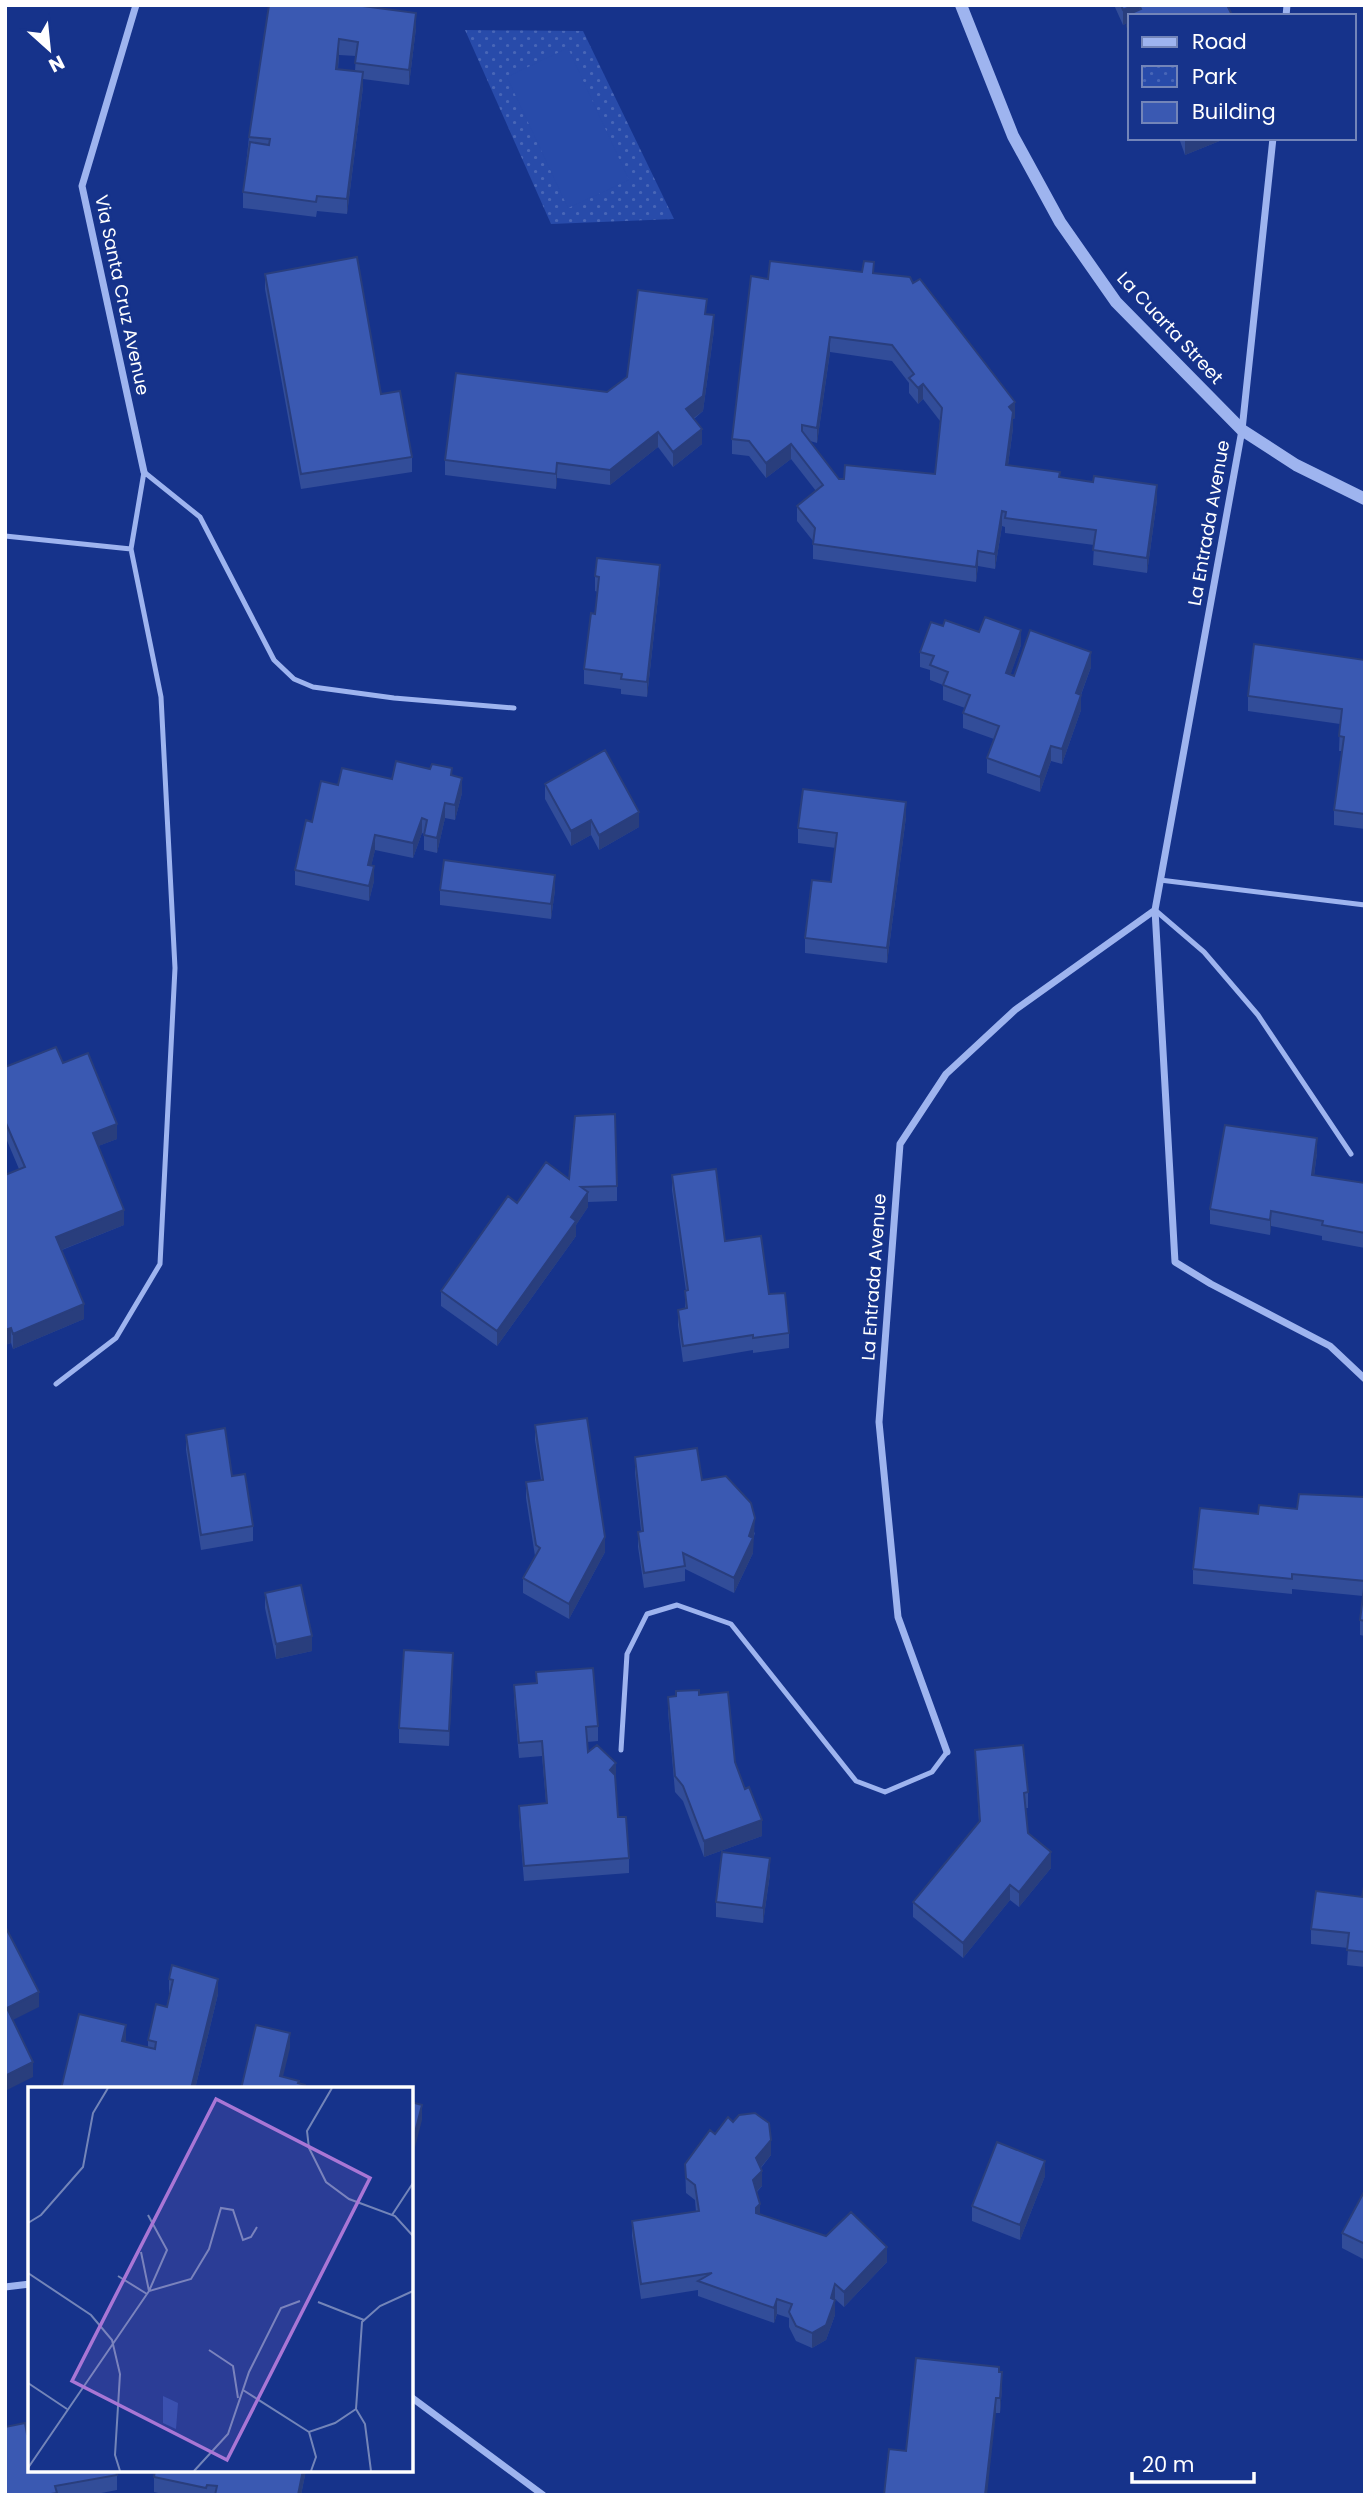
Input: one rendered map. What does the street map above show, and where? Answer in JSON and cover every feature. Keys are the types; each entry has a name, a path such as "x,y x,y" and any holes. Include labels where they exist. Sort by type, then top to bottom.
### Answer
{"street":[{"name":"Via Santa Cruz Avenue","path":"135,5 82,186 144,472"},
{"name":"La Cuarta Street","path":"961,5 1013,136 1060,222 1116,302 1242,430 1296,465 1365,499"},
{"name":"La Entrada Avenue","path":"1273,140 1242,430 1155,910 1175,1262 1211,1284 1330,1346 1365,1379"},
{"name":"La Entrada Avenue","path":"947,1752 898,1617 879,1422 900,1144 946,1074 1015,1010 1155,910"},
{"path":"5,2287 28,2284"},
{"path":"413,2398 543,2495"}],"lane":[{"path":"56,1384 116,1338 160,1264 175,968 161,696 131,549 144,472 200,517 275,660 294,679 313,687 394,698 514,708"},
{"path":"5,536 131,549"},
{"path":"1160,880 1365,905"},
{"path":"1155,910 1204,952 1258,1015 1352,1154"},
{"path":"621,1750 627,1654 647,1614 677,1605 731,1624 856,1781 885,1792 932,1772 947,1752"}],"green space":[{"path":"465,30 583,31 674,219 551,224"},
{"path":"568,48 629,180 568,208 507,77"}],"building":[{"path":"269,5 355,5 416,13 409,70 355,63 358,42 339,39 336,69 363,72 347,199 317,196 316,202 243,192 250,142 269,145 270,139 249,137"},
{"path":"1121,5 1134,5 1123,10"},
{"path":"1139,5 1227,5 1231,13 1129,14 1141,9"},
{"path":"357,257 381,394 400,391 412,457 301,474 265,274"},
{"path":"770,261 862,272 864,261 874,262 873,273 910,277 913,283 920,279 1015,402 1009,407 1013,412 1006,465 1060,472 1059,477 1093,482 1094,476 1157,485 1147,558 1093,550 1096,530 1005,518 1006,512 1002,511 995,554 978,551 976,567 813,544 815,528 797,506 823,485 791,444 766,463 749,441 732,439 751,276 768,279","holes":["830,337 892,345 914,374 909,378 918,388 923,384 942,408 935,474 845,465 844,479 839,479 802,431 802,425 817,428"]},
{"path":"638,290 707,299 705,314 714,315 703,396 686,409 702,429 673,452 658,432 610,470 557,463 556,474 445,460 456,373 607,392 627,377"},
{"path":"597,558 660,565 647,682 621,679 622,674 584,669 591,613 595,614 599,577 595,576"},
{"path":"985,617 1021,630 1006,673 1014,676 1030,630 1091,652 1076,693 1081,695 1062,749 1051,746 1040,777 987,758 999,726 963,713 970,695 943,685 948,672 930,665 934,656 920,652 931,622 943,626 945,620 979,632"},
{"path":"1254,644 1365,660 1365,814 1334,810 1344,737 1339,736 1342,709 1248,696"},
{"path":"605,750 639,812 599,835 591,820 571,831 545,784"},
{"path":"396,761 430,769 432,764 452,768 451,775 462,778 455,805 445,803 437,838 424,835 427,820 422,818 413,843 375,835 368,865 374,866 369,886 295,870 306,820 312,822 321,781 338,785 342,768 392,779"},
{"path":"803,789 906,802 887,948 805,938 812,880 831,882 837,833 798,828"},
{"path":"444,860 555,875 551,904 440,890"},
{"path":"56,1047 63,1063 88,1053 117,1124 93,1133 124,1210 56,1237 84,1304 13,1334 11,1328 5,1330 5,1175 25,1167 5,1121 5,1067"},
{"path":"615,1114 617,1186 581,1187 588,1192 571,1217 576,1221 497,1331 441,1291 508,1196 517,1203 546,1162 569,1179 575,1116"},
{"path":"1225,1125 1317,1138 1312,1175 1365,1183 1365,1233 1322,1225 1323,1221 1271,1211 1270,1220 1210,1209"},
{"path":"716,1169 725,1241 761,1236 769,1294 785,1293 789,1333 753,1338 753,1335 683,1346 678,1310 687,1308 685,1291 688,1290 672,1175"},
{"path":"587,1418 605,1537 569,1604 523,1578 540,1548 536,1545 526,1482 543,1480 535,1425"},
{"path":"225,1428 232,1476 245,1474 253,1526 201,1535 186,1435"},
{"path":"697,1448 702,1480 726,1476 751,1503 755,1518 749,1536 753,1538 734,1578 683,1553 685,1566 644,1573 638,1532 643,1531 635,1457"},
{"path":"1299,1494 1365,1497 1365,1581 1292,1574 1292,1579 1193,1569 1200,1508 1258,1514 1259,1505 1297,1509"},
{"path":"1365,1581 1365,1621 1360,1620"},
{"path":"301,1585 312,1636 276,1644 265,1593"},
{"path":"404,1650 453,1653 449,1731 399,1728"},
{"path":"593,1668 598,1726 586,1727 588,1752 597,1745 616,1763 610,1770 615,1775 618,1817 626,1817 629,1858 524,1866 519,1806 547,1803 542,1741 519,1743 514,1685 537,1683 536,1672"},
{"path":"699,1690 699,1695 728,1692 735,1762 745,1789 749,1787 762,1820 704,1841 683,1786 675,1776 668,1697 676,1696 676,1691"},
{"path":"1023,1745 1028,1792 1024,1793 1028,1833 1051,1852 1019,1892 1010,1885 963,1943 913,1902 980,1821 975,1750"},
{"path":"722,1852 770,1858 763,1908 716,1902"},
{"path":"1365,1881 1365,1952 1347,1950 1349,1933 1311,1929 1316,1891 1362,1897"},
{"path":"5,1926 39,1992 7,2008 33,2062 5,2076"},
{"path":"172,1965 218,1979 191,2087 61,2087 79,2014 126,2025 122,2041 155,2049 156,2042 148,2040 156,2004 167,2007 173,1980 169,1979"},
{"path":"256,2025 290,2033 280,2076 299,2081 304,2087 241,2087"},
{"path":"413,2103 422,2105 413,2140"},
{"path":"755,2113 769,2123 771,2140 756,2158 762,2171 753,2180 760,2204 756,2213 826,2236 851,2212 887,2247 844,2292 835,2284 831,2298 835,2300 826,2325 812,2333 796,2326 789,2312 792,2304 777,2299 774,2308 698,2281 712,2273 641,2284 632,2221 699,2211 695,2185 686,2178 685,2164 710,2130 715,2134 728,2117 733,2122 739,2115"},
{"path":"997,2142 1045,2161 1020,2225 972,2206"},
{"path":"1365,2190 1365,2244 1342,2233"},
{"path":"916,2358 999,2367 999,2372 1002,2372 1000,2398 996,2398 985,2495 884,2495 889,2449 906,2451"},
{"path":"25,2423 28,2434 28,2472 116,2472 117,2475 55,2486 57,2493 5,2495 5,2427"},
{"path":"155,2472 303,2472 298,2495 215,2495 217,2486 207,2485 206,2488 154,2477"}]}
